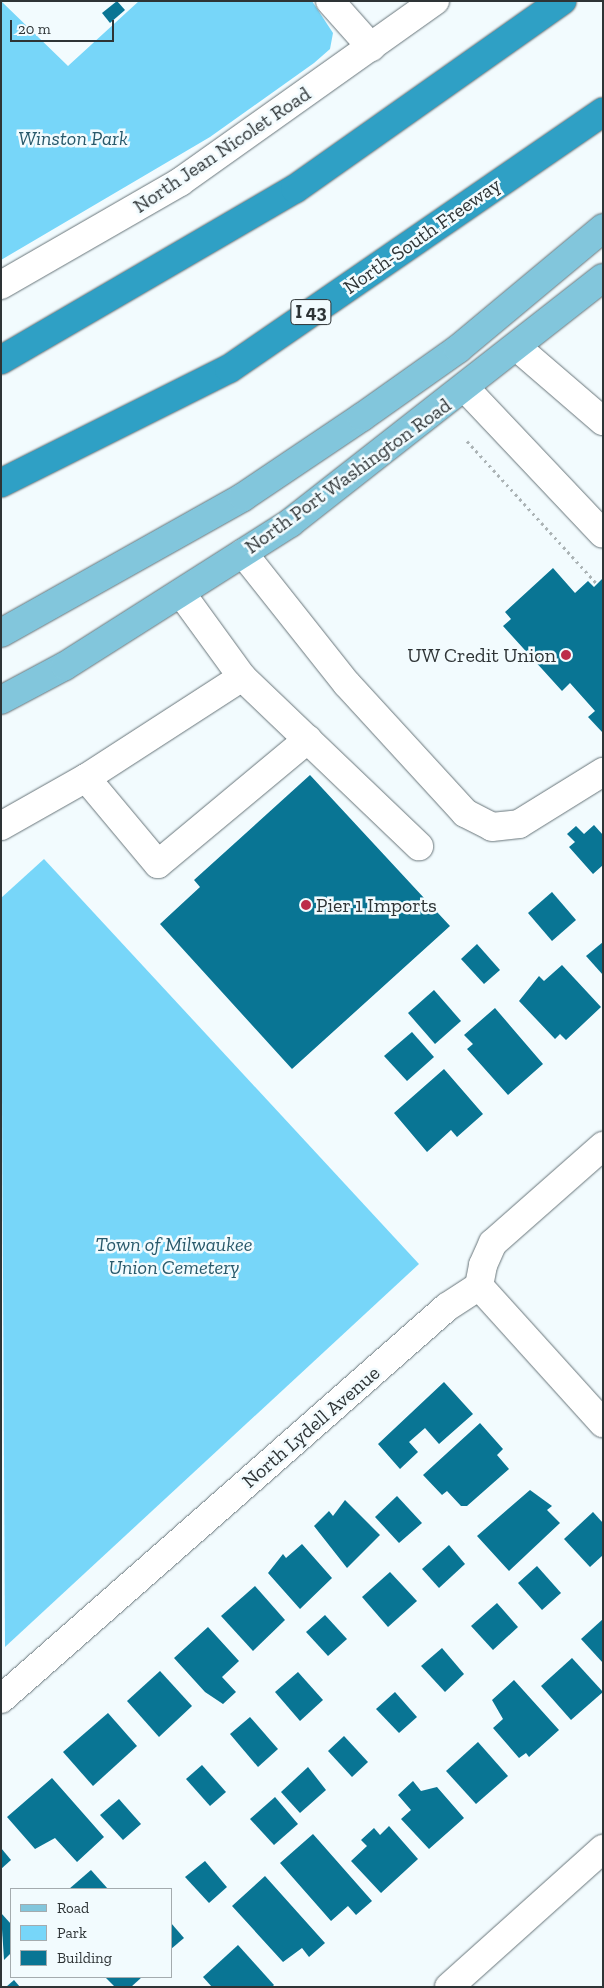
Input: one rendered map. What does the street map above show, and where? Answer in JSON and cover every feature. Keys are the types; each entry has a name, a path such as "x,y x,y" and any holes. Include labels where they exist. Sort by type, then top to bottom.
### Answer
{"highway":[{"path":"1,360 295,189 562,1"},
{"name":"North-South Freeway","path":"1,483 229,369 603,112"}],"main road":[{"name":"North Port Washington Road","path":"1,633 243,496 362,418 458,349 603,228"},
{"name":"North Port Washington Road","path":"1,700 65,666 290,523 466,389 603,278"}],"street":[{"path":"330,1 371,47"},
{"name":"North Jean Nicolet Road","path":"1,285 180,182 435,1"},
{"path":"518,348 603,421"},
{"path":"466,389 521,442 603,534"},
{"path":"243,553 346,684 465,813 492,827 519,824 603,772"},
{"path":"181,592 242,677 419,846"},
{"path":"1,826 86,778 242,677"},
{"path":"86,778 158,864 308,739"},
{"path":"603,1146 493,1243 482,1265 480,1286 603,1422"},
{"name":"North Lydell Avenue","path":"1,1699 447,1307 480,1286"},
{"path":"449,1987 603,1849"}],"path":[{"path":"467,441 597,584"}],"green space":[{"name":"Winston Park","path":"1,1 68,66 139,1 312,1 333,33 330,49 314,63 210,137 1,260"},
{"name":"Town of Milwaukee Union Cemetery","path":"44,859 419,1264 5,1647 1,898"}],"building":[{"path":"117,1 125,10 110,23 102,13"},
{"name":"UW Credit Union","path":"553,568 575,593 588,581 594,587 603,578 603,733 588,717 595,711 570,683 562,691 503,626 511,619 505,612"},
{"name":"Pier 1 Imports","path":"310,775 450,926 292,1069 160,924 200,887 194,880"},
{"path":"594,825 603,835 603,865 593,874 569,847 575,842 567,834 576,826 584,834"},
{"path":"552,892 576,920 552,941 528,913"},
{"path":"603,942 603,975 586,956"},
{"path":"477,944 500,970 484,984 461,959"},
{"path":"562,965 601,1007 566,1040 560,1034 555,1039 519,1001 539,976 544,981"},
{"path":"434,990 461,1021 435,1044 408,1013"},
{"path":"495,1008 543,1064 508,1095 467,1049 473,1044 464,1035"},
{"path":"412,1032 434,1057 407,1081 384,1056"},
{"path":"444,1069 483,1114 457,1137 451,1130 427,1152 394,1113"},
{"path":"444,1382 473,1414 439,1444 425,1428 409,1442 418,1452 400,1469 378,1444"},
{"path":"480,1423 503,1449 497,1455 509,1469 467,1506 461,1506 447,1491 442,1495 423,1475"},
{"path":"530,1490 552,1506 547,1510 560,1523 509,1571 477,1536"},
{"path":"397,1496 422,1523 399,1543 375,1517"},
{"path":"345,1500 380,1535 347,1568 314,1526 329,1511 333,1516"},
{"path":"593,1512 603,1523 603,1555 590,1567 564,1539"},
{"path":"302,1544 332,1578 300,1609 268,1573 283,1554 286,1558"},
{"path":"449,1545 465,1564 439,1588 422,1569"},
{"path":"537,1566 561,1593 542,1610 518,1583"},
{"path":"390,1572 417,1601 388,1627 362,1597"},
{"path":"255,1586 285,1620 253,1651 221,1616"},
{"path":"497,1603 518,1627 493,1650 471,1626"},
{"path":"325,1615 347,1639 328,1656 306,1632"},
{"path":"603,1619 603,1663 581,1639"},
{"path":"208,1627 239,1661 222,1677 236,1692 223,1704 205,1692 174,1658"},
{"path":"442,1648 464,1674 445,1692 421,1666"},
{"path":"572,1658 603,1692 571,1720 541,1686"},
{"path":"160,1671 192,1706 159,1737 127,1701"},
{"path":"298,1672 323,1700 300,1721 275,1692"},
{"path":"514,1680 559,1730 529,1757 526,1753 519,1758 493,1728 503,1719 492,1700"},
{"path":"395,1692 417,1717 399,1733 376,1709"},
{"path":"108,1713 137,1746 93,1786 63,1752"},
{"path":"250,1717 278,1749 258,1767 230,1734"},
{"path":"344,1736 368,1762 352,1777 328,1751"},
{"path":"478,1742 508,1776 476,1804 446,1771"},
{"path":"202,1765 226,1792 210,1806 186,1779"},
{"path":"308,1767 326,1790 300,1813 281,1792"},
{"path":"52,1778 104,1837 77,1862 55,1838 35,1849 7,1817"},
{"path":"413,1781 421,1791 437,1787 464,1818 429,1849 401,1819 411,1810 398,1795"},
{"path":"275,1797 298,1824 274,1845 250,1819"},
{"path":"119,1799 141,1824 123,1840 100,1815"},
{"path":"389,1826 418,1859 381,1893 351,1861 367,1846 361,1840 374,1828 380,1835"},
{"path":"313,1834 372,1901 356,1915 348,1906 331,1921 280,1863"},
{"path":"1,1848 11,1860 1,1869"},
{"path":"205,1861 227,1887 209,1903 185,1877"},
{"path":"91,1870 107,1888 70,1888"},
{"path":"265,1876 325,1943 309,1957 302,1948 283,1962 232,1906"},
{"path":"1,1913 10,1923 10,1954 4,1960"},
{"path":"172,1924 184,1938 172,1948"},
{"path":"238,1945 274,1985 272,1987 212,1987 203,1977"},
{"path":"106,1978 141,1978 131,1987 115,1987"},
{"path":"14,1980 20,1987 6,1987"}],"place":[{"name":"UW Credit Union","path":"566,655"},
{"name":"Pier 1 Imports","path":"306,905"}]}
